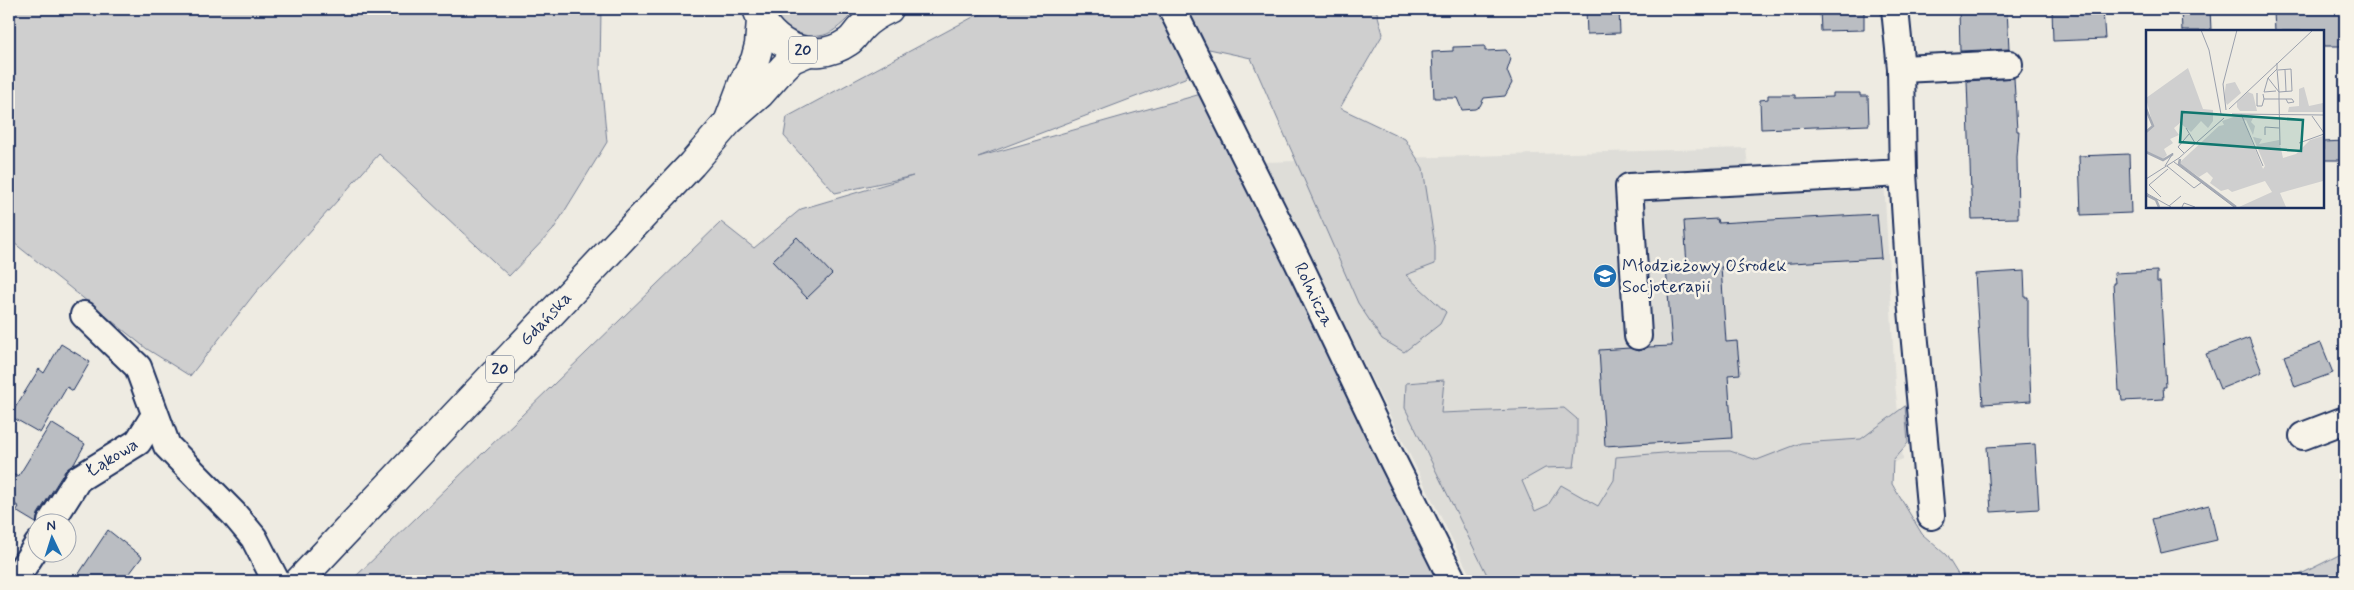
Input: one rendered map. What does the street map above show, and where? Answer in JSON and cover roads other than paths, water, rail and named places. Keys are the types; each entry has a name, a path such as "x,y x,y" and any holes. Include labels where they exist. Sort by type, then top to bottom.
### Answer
{"main road":[{"name":"20","path":"759,14 773,36 791,48 811,51 829,50 843,45 868,21 889,9"},
{"name":"Gdańska","path":"729,122 743,83 755,60 759,44 759,14"},
{"name":"Gdańska","path":"299,581 692,164 729,122 760,94 792,59 811,51"}],"street":[{"name":"Rolnicza","path":"1172,9 1298,262 1391,457 1453,581"},
{"path":"1895,9 1900,69 1903,173 1911,299 1931,516"},
{"path":"1900,69 2009,64"},
{"path":"1638,336 1629,186 1903,173"},
{"path":"84,315 138,367 167,446 234,514 254,538 276,581"},
{"name":"Łąkowa","path":"57,512 78,479 138,442 155,415"},
{"path":"2303,436 2345,420"},
{"path":"14,581 28,559"}],"place":[{"name":"Młodzieżowy Ośrodek Socjoterapii","path":"1605,276"}]}
